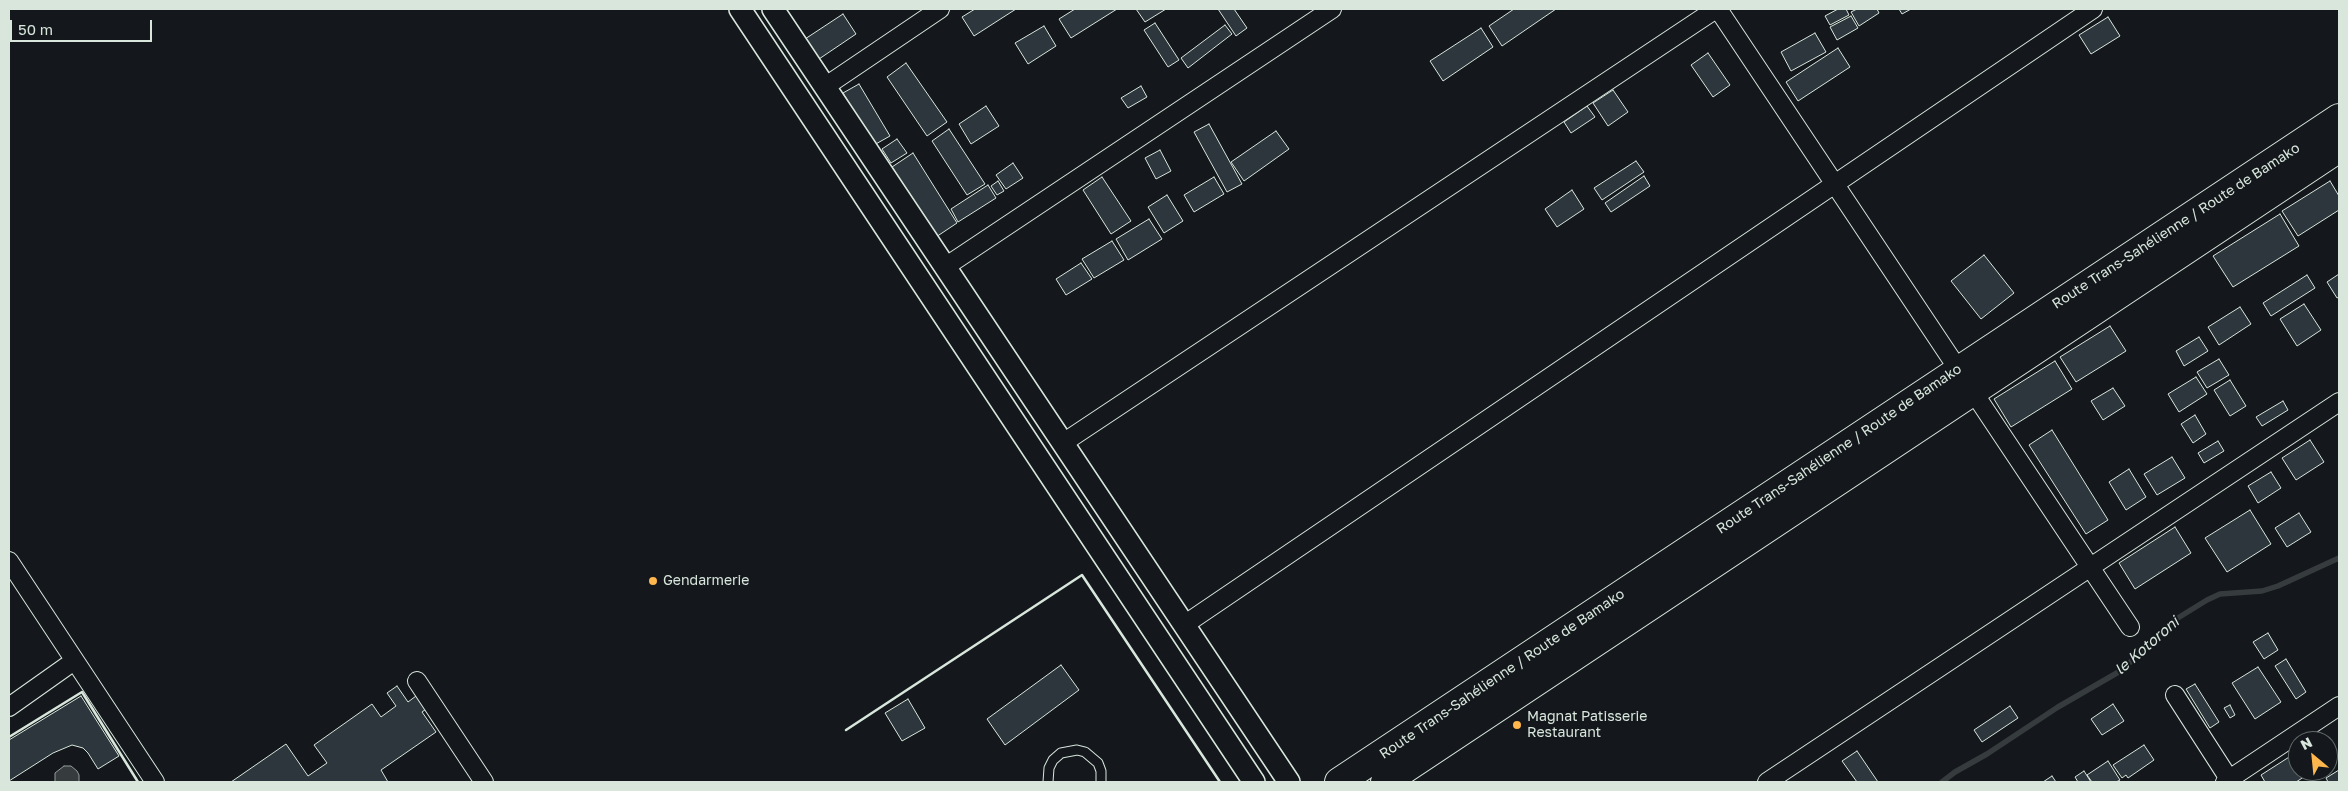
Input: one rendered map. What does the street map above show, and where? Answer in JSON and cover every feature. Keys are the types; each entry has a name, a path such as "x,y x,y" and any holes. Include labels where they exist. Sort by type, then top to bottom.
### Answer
{"highway":[{"name":"Route Trans-Sahélienne / Route de Bamako","path":"1385,782 1966,380 2339,118"},
{"name":"Route Trans-Sahélienne / Route de Bamako","path":"1339,782 1966,380 2339,148"}],"street":[{"path":"740,9 1254,782"},
{"path":"773,9 1289,782"},
{"path":"826,86 940,9"},
{"path":"945,267 1332,9"},
{"path":"1063,443 1717,9 2130,627"},
{"path":"1184,625 2093,9"},
{"path":"1767,782 2339,402"},
{"path":"9,561 154,782"},
{"path":"9,707 74,661"},
{"path":"417,681 484,782"},
{"path":"2175,695 2229,781 2339,706"}],"lane":[{"path":"1048,782 1049,768 1053,760 1060,753 1077,750 1085,752 1098,763 1101,771 1101,782"}],"shaded area":[{"path":"64,766 71,766 77,771 79,782 55,782 55,773"}],"building":[{"path":"975,9 1016,9 974,36 962,17"},
{"path":"1075,9 1117,9 1071,38 1059,19"},
{"path":"1136,9 1166,9 1145,22"},
{"path":"1218,9 1234,9 1247,28 1236,36"},
{"path":"1514,9 1556,9 1502,46 1489,26"},
{"path":"1838,9 1846,9 1849,15 1830,25 1825,16"},
{"path":"1857,9 1877,9 1879,13 1859,26 1851,12"},
{"path":"1899,9 1911,9 1902,14"},
{"path":"843,14 856,34 819,59 805,39"},
{"path":"1851,16 1858,28 1837,40 1830,27"},
{"path":"2108,17 2120,36 2091,54 2079,35"},
{"path":"1155,23 1179,60 1168,67 1144,30"},
{"path":"1225,25 1232,34 1188,68 1181,58"},
{"path":"1044,26 1056,46 1028,64 1015,43"},
{"path":"1481,28 1493,47 1443,81 1430,61"},
{"path":"1815,33 1826,52 1791,71 1781,52"},
{"path":"1838,48 1850,67 1798,101 1786,82"},
{"path":"1708,53 1730,85 1713,97 1691,65"},
{"path":"906,63 947,122 927,136 887,77"},
{"path":"859,84 890,136 874,145 843,93"},
{"path":"1141,86 1147,97 1128,108 1121,98"},
{"path":"1613,90 1628,112 1608,126 1593,103"},
{"path":"986,106 999,126 971,144 959,124"},
{"path":"1587,106 1595,117 1571,133 1564,122"},
{"path":"1209,124 1242,184 1227,192 1194,132"},
{"path":"949,129 985,184 967,195 932,141"},
{"path":"1276,131 1289,149 1244,181 1231,162"},
{"path":"897,139 907,153 891,163 882,149"},
{"path":"1160,150 1171,171 1156,179 1145,158"},
{"path":"913,153 957,223 936,237 892,167"},
{"path":"1636,161 1644,172 1602,200 1594,188"},
{"path":"1013,163 1023,178 1006,189 996,175"},
{"path":"1644,176 1650,186 1611,212 1605,203"},
{"path":"1102,177 1131,221 1111,234 1083,190"},
{"path":"1214,177 1224,194 1194,212 1184,195"},
{"path":"998,181 1004,191 997,195 991,186"},
{"path":"2330,181 2339,196 2339,210 2298,236 2282,211"},
{"path":"988,185 996,198 958,222 951,209"},
{"path":"1572,190 1584,209 1557,227 1545,209"},
{"path":"1167,195 1183,221 1164,233 1148,207"},
{"path":"2280,214 2299,246 2233,287 2213,256"},
{"path":"1149,219 1162,239 1128,260 1116,239"},
{"path":"1112,241 1124,260 1094,278 1082,259"},
{"path":"1984,255 2014,293 1981,319 1951,281"},
{"path":"1081,263 1092,279 1066,295 1056,279"},
{"path":"2339,274 2339,297 2337,298 2327,282"},
{"path":"2307,275 2315,288 2271,316 2263,303"},
{"path":"2304,304 2321,330 2297,346 2280,319"},
{"path":"2240,307 2251,324 2219,345 2208,327"},
{"path":"2110,326 2126,351 2076,382 2060,357"},
{"path":"2199,337 2208,351 2184,366 2176,351"},
{"path":"2219,359 2229,375 2207,388 2197,372"},
{"path":"2055,361 2072,389 2011,427 1994,399"},
{"path":"2196,377 2207,394 2179,412 2168,394"},
{"path":"2230,380 2246,406 2230,416 2214,390"},
{"path":"2113,388 2125,406 2103,420 2091,401"},
{"path":"2283,401 2288,410 2262,426 2256,417"},
{"path":"2195,415 2206,434 2193,443 2181,424"},
{"path":"2052,430 2108,520 2086,534 2029,445"},
{"path":"2310,440 2324,462 2296,480 2282,458"},
{"path":"2218,441 2224,451 2204,463 2198,453"},
{"path":"2172,457 2185,478 2157,495 2144,474"},
{"path":"2129,469 2146,497 2126,510 2109,482"},
{"path":"2271,472 2281,488 2258,503 2248,486"},
{"path":"2250,510 2271,544 2227,572 2205,538"},
{"path":"2299,513 2311,532 2287,547 2275,528"},
{"path":"2175,527 2191,553 2135,589 2119,563"},
{"path":"2268,633 2278,650 2264,659 2253,642"},
{"path":"2286,659 2306,692 2296,699 2275,666"},
{"path":"1061,665 1079,690 1005,745 987,719"},
{"path":"2258,667 2281,702 2255,719 2232,683"},
{"path":"2195,684 2219,722 2210,728 2186,689"},
{"path":"397,686 408,702 420,693 429,707 422,712 436,732 381,770 388,782 231,782 286,744 308,776 327,763 314,745 372,704 381,717 396,706 387,693"},
{"path":"81,696 119,756 98,769 83,748 72,745 53,753 9,781 9,740"},
{"path":"908,699 925,728 902,741 885,713"},
{"path":"2113,704 2124,721 2102,735 2091,719"},
{"path":"2230,705 2235,715 2230,718 2224,708"},
{"path":"2010,706 2018,718 1982,742 1974,730"},
{"path":"2144,745 2154,760 2128,778 2126,775 2122,778 2113,765"},
{"path":"1857,751 1878,782 1857,782 1842,761"},
{"path":"2288,758 2288,781 2298,781 2265,782 2261,775"},
{"path":"2108,761 2120,780 2116,782 2092,782 2087,775"},
{"path":"2084,771 2091,782 2078,782 2075,777"},
{"path":"2338,771 2339,782 2328,782 2338,781"},
{"path":"2052,776 2056,782 2043,782"}],"waterway":[{"name":"le Kotoroni","path":"1942,782 2058,707 2122,670 2173,621 2207,600 2220,594 2262,591 2278,586 2339,558"}],"wall":[{"path":"846,730 1082,575 1220,782"},
{"path":"9,737 82,692 138,782"}],"place":[{"name":"Gendarmerie","path":"653,581"},
{"name":"Magnat Patisserie Restaurant","path":"1517,725"}]}
